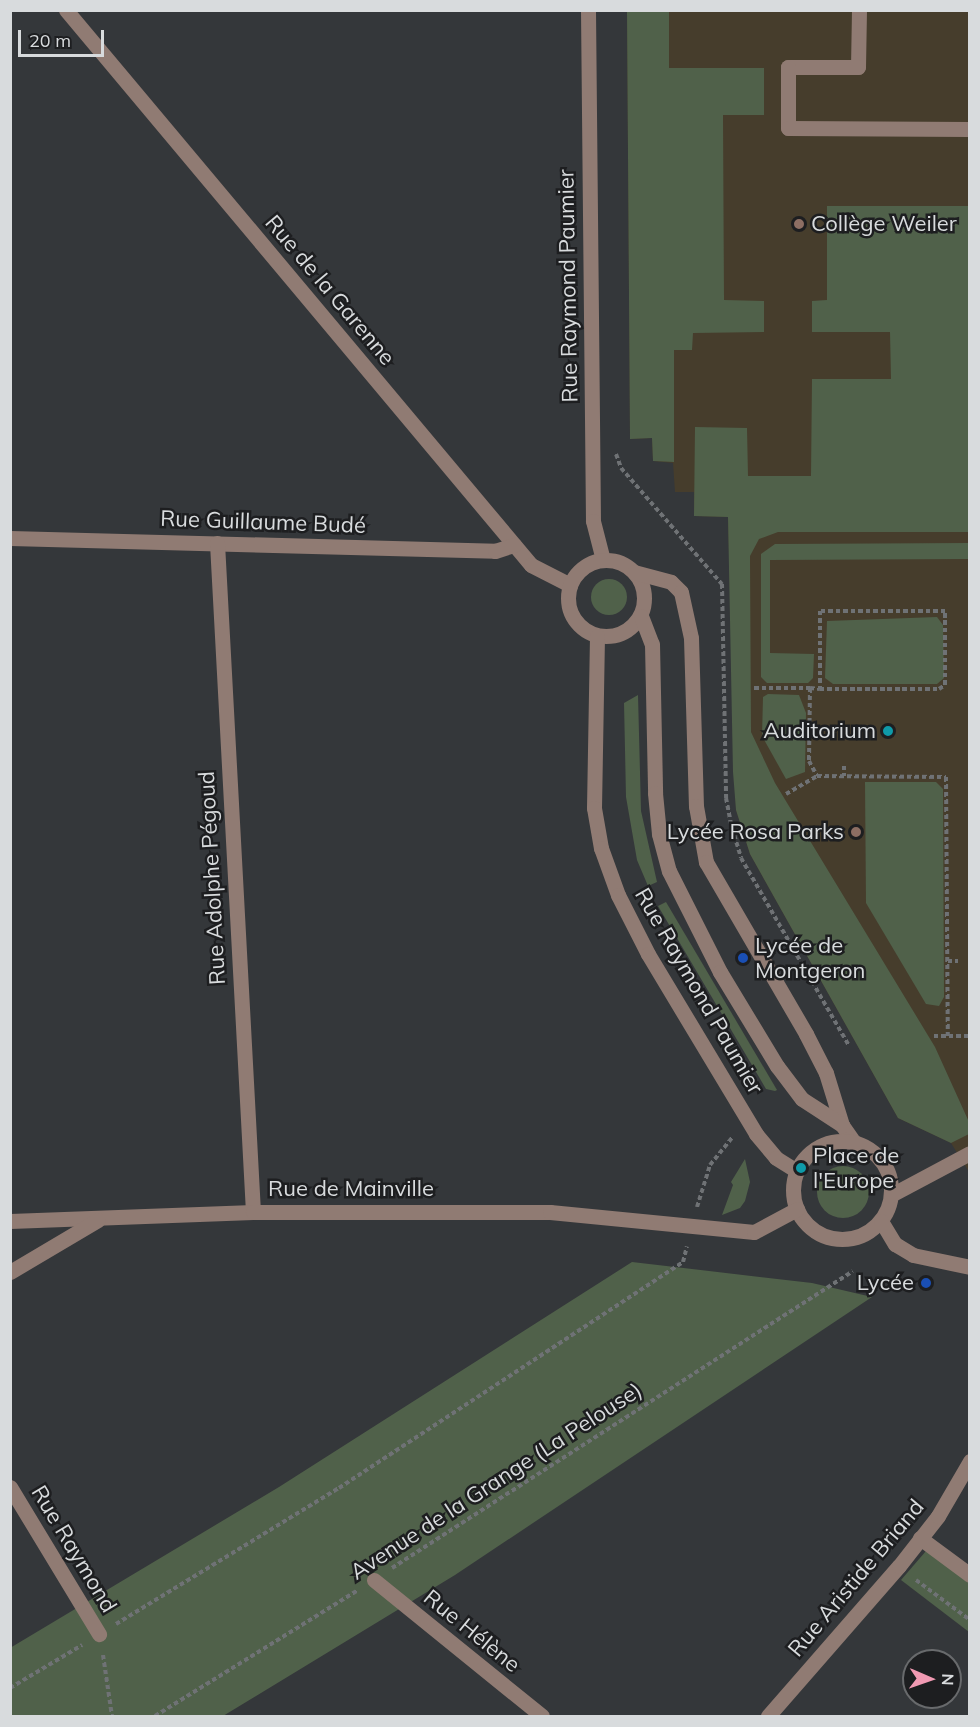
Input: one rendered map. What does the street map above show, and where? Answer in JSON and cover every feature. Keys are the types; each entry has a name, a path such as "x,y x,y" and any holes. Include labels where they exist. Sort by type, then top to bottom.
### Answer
{"street":[{"name":"Rue de la Garenne","path":"66,10 531,565 570,585"},
{"name":"Rue Raymond Paumier","path":"588,10 593,520 603,560"},
{"path":"859,10 858,67 788,67 788,129 969,129"},
{"name":"Rue Guillaume Budé","path":"10,538 495,551 514,545"},
{"name":"Rue Adolphe Pégoud","path":"217,543 253,1212"},
{"path":"641,616 633,626 617,635 597,636 577,624 571,614 567,598 570,585 582,567 603,560 622,563 634,572 671,582 681,592 691,638 696,806 706,862 826,1073 842,1125 854,1142 879,1156 886,1168 891,1195 881,1221 861,1236 836,1239 813,1229 797,1209 794,1197 797,1171 804,1159 827,1143 854,1142"},
{"path":"634,572 644,589 641,616 652,644 655,793 659,834 669,871 720,972 777,1066 802,1099 842,1125"},
{"name":"Rue Raymond Paumier","path":"597,636 594,808 601,848 618,895 648,954 747,1119 776,1158 797,1171"},
{"path":"891,1195 969,1153"},
{"path":"692,1226 754,1232 797,1209"},
{"name":"Rue de Mainville","path":"10,1221 253,1212 550,1212 692,1226"},
{"path":"10,1272 101,1218"},
{"path":"881,1221 895,1244 913,1255 969,1267"},
{"name":"Rue Aristide Briand","path":"768,1716 899,1566 920,1539 969,1461"},
{"name":"Rue Raymond","path":"10,1487 99,1634"},
{"path":"920,1539 969,1575"},
{"name":"Rue Hélène","path":"374,1580 542,1716"}],"path":[{"path":"614,448 621,468 722,584 726,798 732,828 747,868 849,1046"},
{"path":"754,688 820,689 939,689 945,685 945,610 820,611 820,689"},
{"path":"810,688 809,761 817,776"},
{"path":"844,766 844,776"},
{"path":"786,794 817,776 946,777 948,1036"},
{"path":"948,961 958,961"},
{"path":"934,1036 969,1036"},
{"path":"692,1226 710,1165 732,1139 731,1130"},
{"path":"10,1688 379,1462 683,1262 687,1247"},
{"name":"Avenue de la Grange (La Pelouse)","path":"154,1716 374,1580 853,1271"},
{"path":"899,1566 969,1620"},
{"path":"99,1634 112,1716"}],"shaded area":[{"path":"627,11 969,11 969,1172 951,1143 898,1118 750,854 736,810 728,517 694,516 694,492 675,492 673,463 653,461 652,438 630,439"}],"green space":[{"path":"627,11 669,11 669,68 764,68 764,115 723,115 724,300 764,301 764,332 693,333 692,350 674,350 674,462 653,461 652,438 630,439"},
{"path":"827,206 969,206 969,532 778,532 759,539 750,556 751,732 775,783 935,1047 969,1122 969,1134 951,1143 898,1118 750,854 736,810 733,772 728,517 694,516 695,427 747,428 748,476 811,476 812,379 891,379 890,332 812,332 812,301 827,300"},
{"path":"969,543 969,559 770,560 770,653 814,654 813,678 808,683 767,683 761,677 761,554 775,544"},
{"path":"609,579 621,585 627,597 621,609 609,615 597,609 591,597 597,585"},
{"path":"937,617 943,625 944,678 937,684 833,684 825,678 827,621"},
{"path":"768,694 799,695 806,713 805,772 786,779 762,736 763,697"},
{"path":"638,695 641,811 657,882 648,886 637,860 626,797 624,703"},
{"path":"865,782 936,782 943,789 944,997 939,1006 926,1004 866,903"},
{"path":"666,902 777,1090 766,1089 658,906"},
{"path":"745,1159 750,1182 745,1201 740,1208 722,1215 733,1185 731,1182"},
{"path":"843,1166 853,1168 861,1174 867,1182 869,1192 867,1202 861,1210 853,1216 843,1218 833,1216 825,1210 819,1202 817,1192 819,1182 825,1174 833,1168"},
{"path":"632,1262 812,1283 872,1297 455,1575 223,1716 11,1716 10,1648 279,1487"},
{"path":"926,1551 969,1581 969,1632 901,1580"}],"place":[{"name":"Collège Weiler","path":"799,224"},
{"name":"Auditorium","path":"888,731"},
{"name":"Lycée Rosa Parks","path":"856,832"},
{"name":"Lycée de Montgeron","path":"743,958"},
{"name":"Place de l'Europe","path":"801,1168"},
{"name":"Lycée","path":"926,1283"}]}
